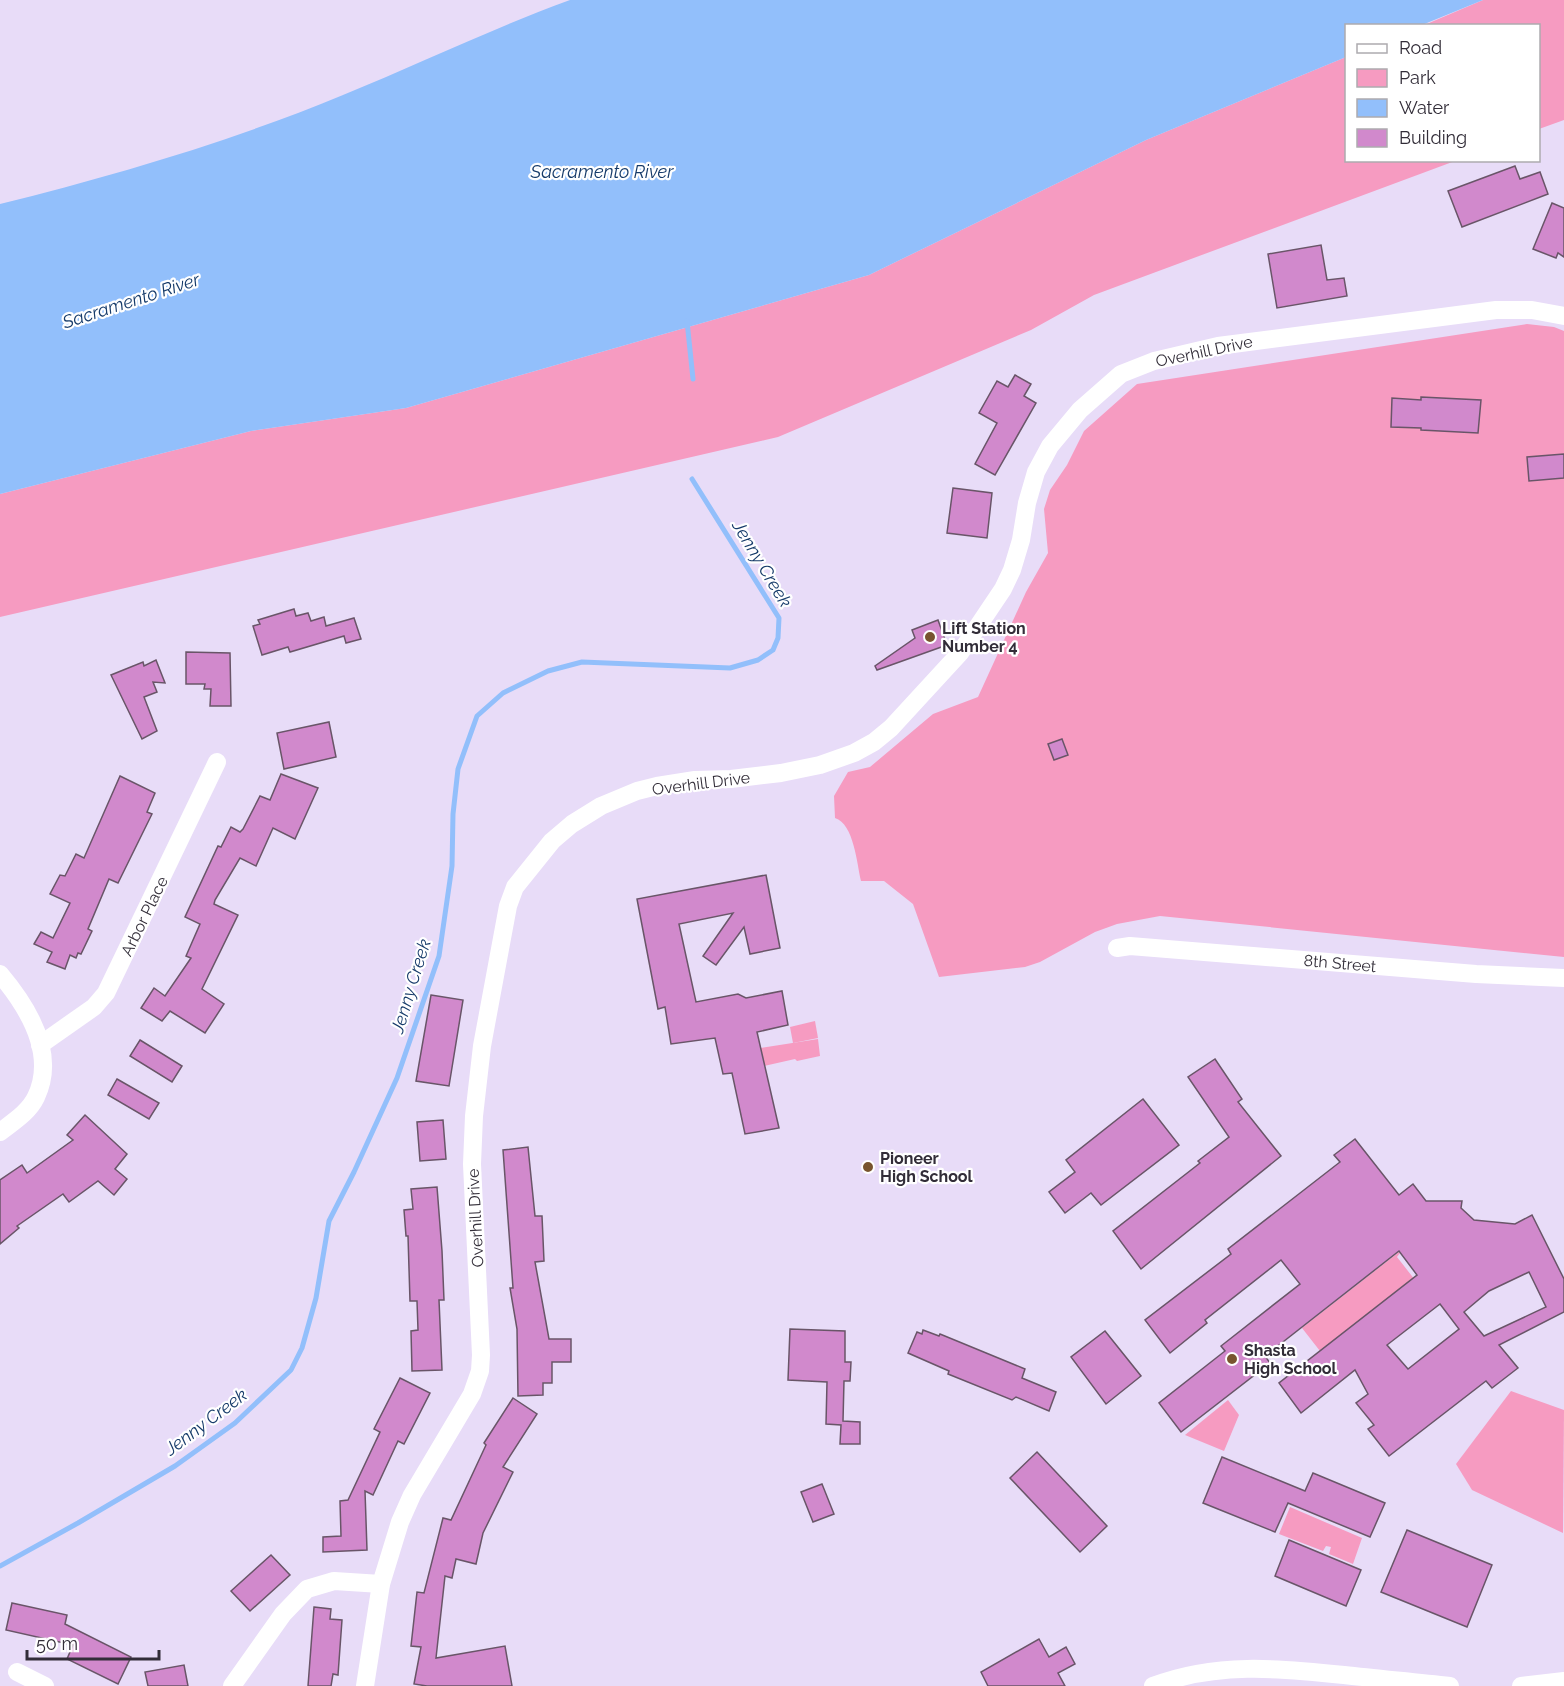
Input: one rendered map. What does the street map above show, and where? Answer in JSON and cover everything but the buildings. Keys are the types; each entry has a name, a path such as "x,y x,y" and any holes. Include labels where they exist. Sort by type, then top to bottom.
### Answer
{"street":[{"name":"Overhill Drive","path":"365,1686 381,1584 405,1508 466,1406 477,1384 480,1371 472,1164 483,1036 503,923 514,887 552,841 572,824 618,798 657,786 695,780 730,779 781,773 820,765 854,753 874,742 891,728 960,653 1003,589 1021,540 1027,503 1036,472 1050,446 1080,410 1121,374 1154,361 1218,346 1496,310 1532,310 1564,316"},
{"name":"Arbor Place","path":"40,1045 94,1007 106,993 217,762"},
{"name":"8th Street","path":"1117,948 1130,946 1476,974 1564,978"},
{"path":"0,974 28,1014 40,1045 42,1067 36,1096 19,1118 0,1132"},
{"path":"232,1686 283,1614 307,1589 334,1581 381,1584"},
{"path":"1153,1686 1214,1671 1280,1668 1450,1686"},
{"path":"18,1672 45,1686"},
{"path":"1521,1686 1564,1681"}],"green space":[{"path":"1483,0 1564,0 1564,120 1540,129 1540,24 1427,24"},
{"path":"1345,57 1345,162 1452,162 1094,295 1031,330 778,437 0,617 0,494 251,431 406,408 869,275 1146,140"},
{"path":"1527,324 1554,327 1564,331 1564,957 1160,916 1117,924 1095,932 1040,962 1025,967 939,977 913,904 884,881 861,881 851,836 847,828 835,818 834,796 848,772 870,767 933,714 978,697 1026,592 1048,553 1044,509 1050,490 1067,465 1084,431 1137,384"},
{"path":"815,1021 818,1038 793,1043 790,1027"},
{"path":"818,1039 820,1056 764,1066 760,1048"},
{"path":"1399,1252 1397,1257 1415,1280 1320,1351 1302,1328"},
{"path":"1511,1391 1564,1410 1563,1533 1472,1490 1456,1464"},
{"path":"1228,1400 1239,1415 1224,1451 1185,1435"},
{"path":"1290,1507 1362,1538 1353,1564 1329,1554 1331,1547 1326,1546 1323,1551 1279,1534"}],"water":[{"name":"Sacramento River","path":"570,0 1483,0 1424,24 1345,24 1345,57 1146,140 869,275 406,408 251,431 0,494 0,204 130,169 259,127 343,95"}],"waterway":[{"name":"Jenny Creek","path":"687,321 693,379"},
{"name":"Jenny Creek","path":"0,1566 175,1466 235,1423 291,1370 302,1348 316,1298 329,1221 397,1078 439,956 452,866 453,814 458,769 477,716 503,693 548,671 582,662 730,668 758,660 773,650 778,638 779,618 692,479"}],"place":[{"name":"Lift Station Number 4","path":"930,637"},
{"name":"Pioneer High School","path":"868,1167"},
{"name":"Shasta High School","path":"1232,1359"}]}
